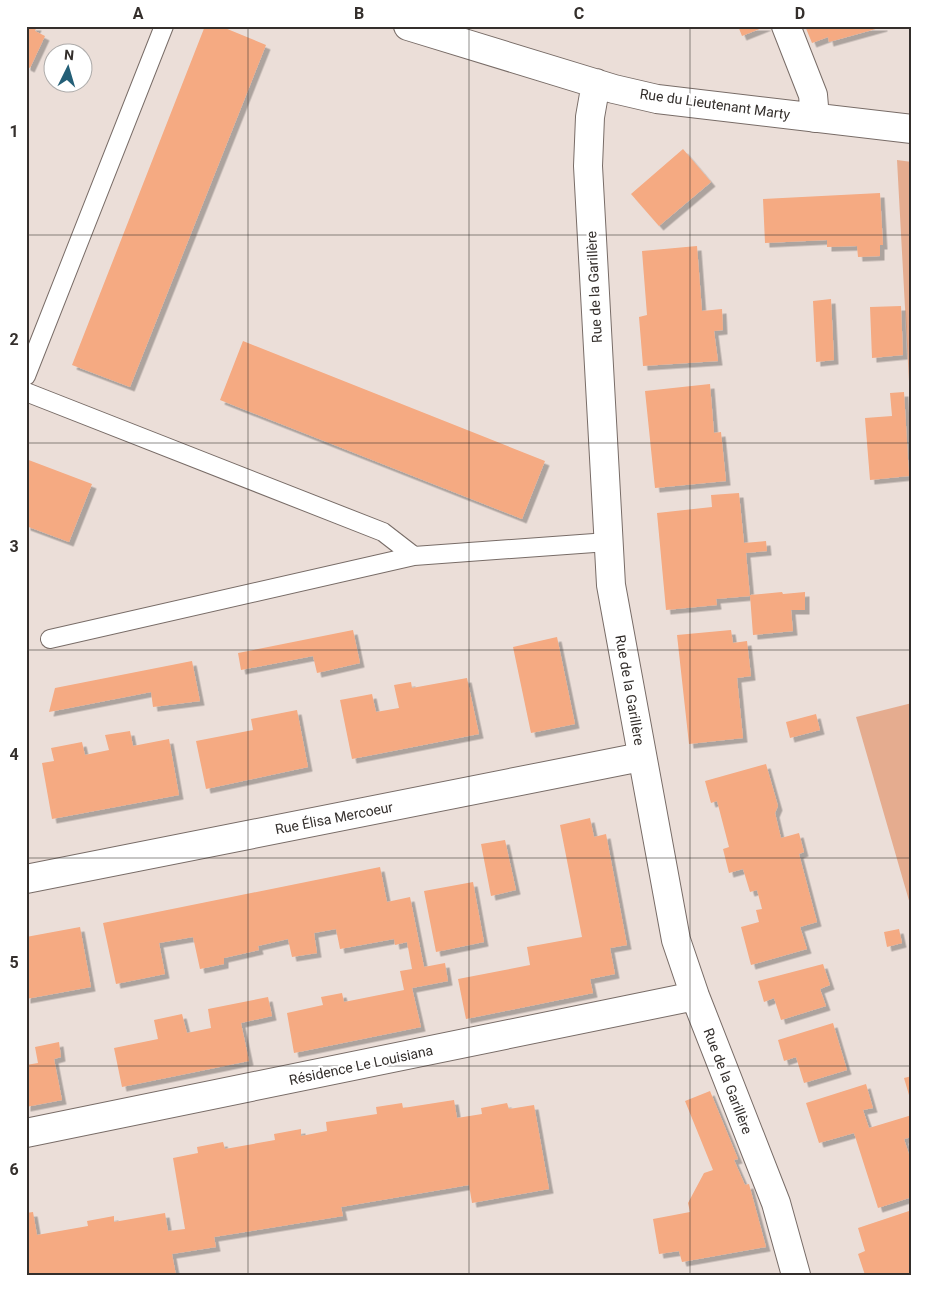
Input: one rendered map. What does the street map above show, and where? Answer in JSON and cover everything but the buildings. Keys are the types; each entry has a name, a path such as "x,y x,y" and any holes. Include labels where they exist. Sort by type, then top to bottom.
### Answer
{"street":[{"name":"Rue du Lieutenant Marty","path":"408,26 596,83 657,99 912,129"},
{"path":"786,26 813,95 815,118"},
{"name":"Rue de la Garillère","path":"596,83 590,117 588,166 611,585 676,940 695,996 776,1203 796,1275"},
{"name":"Rue Élisa Mercoeur","path":"26,879 641,757"},
{"name":"Résidence Le Louisiana","path":"26,1133 695,996"}],"lane":[{"path":"26,376 164,26"},
{"path":"26,392 383,532 414,556"},
{"path":"50,639 414,556 608,542"}],"shaded area":[{"path":"897,160 912,162 912,437"},
{"path":"912,703 912,911 856,717"}]}
